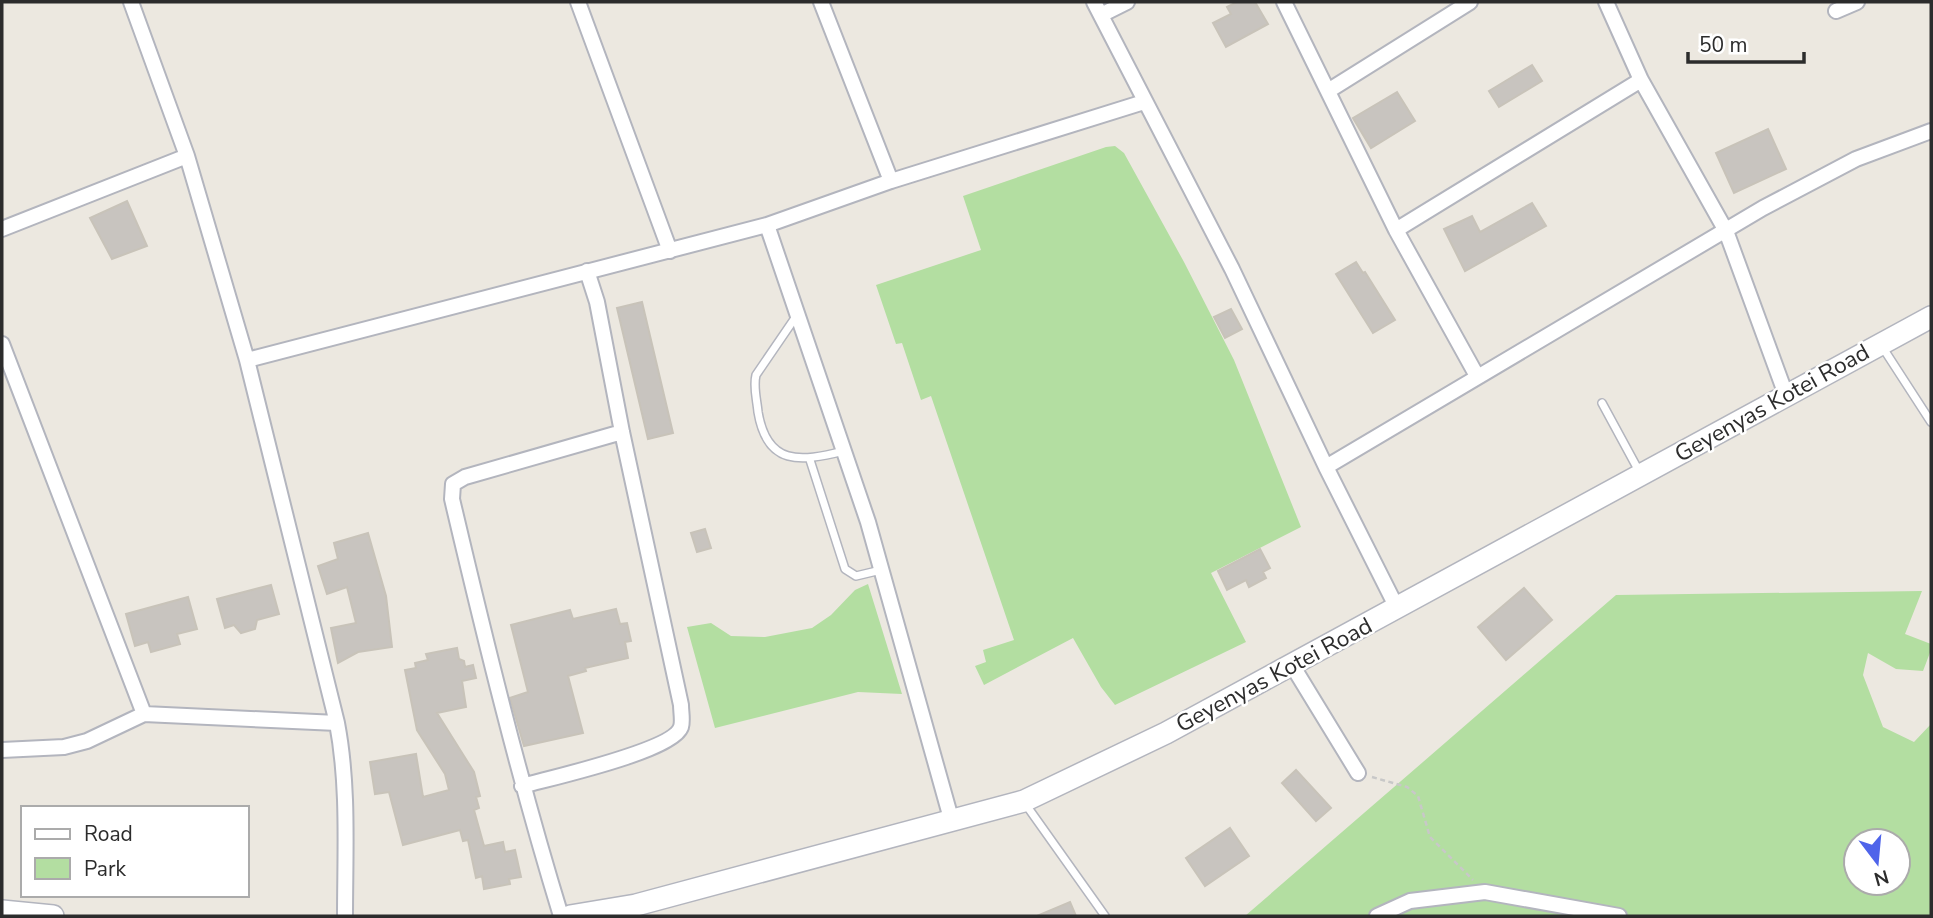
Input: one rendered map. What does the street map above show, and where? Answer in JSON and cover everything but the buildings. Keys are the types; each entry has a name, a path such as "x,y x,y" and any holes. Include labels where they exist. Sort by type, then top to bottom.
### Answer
{"street":[{"path":"131,2 187,156 247,360 337,723 345,786 345,916"},
{"path":"578,2 670,251"},
{"path":"821,2 891,181"},
{"path":"1127,2 1098,8 1232,269 1326,467 1397,608"},
{"path":"1284,2 1396,230 1477,376"},
{"path":"1328,91 1470,2"},
{"path":"1606,2 1641,80 1726,231 1786,395"},
{"path":"1836,11 1857,2"},
{"path":"1396,230 1641,80"},
{"path":"247,360 767,225 891,181 1144,102"},
{"path":"1326,467 1763,208 1856,159 1931,131"},
{"path":"2,229 187,156"},
{"path":"767,225 868,522 952,822"},
{"path":"522,786 664,744 676,735 682,726 681,705 597,302 587,271"},
{"name":"Geyenyas Kotei Road","path":"570,916 636,905 1024,801 1166,733 1931,317"},
{"path":"2,344 144,714"},
{"path":"561,916 522,786 452,499 453,484 465,477 622,432"},
{"path":"1292,665 1358,773"},
{"path":"2,751 64,747 87,741 144,714 337,723"},
{"path":"1377,916 1410,901 1485,892 1619,916"},
{"path":"2,911 53,916"}],"lane":[{"path":"797,314 756,375 754,384 761,432 775,452 810,460 844,451"},
{"path":"1881,344 1931,422"},
{"path":"1602,403 1641,475"},
{"path":"810,460 845,569 856,576 882,570"},
{"path":"1024,801 1105,916"}],"path":[{"path":"1358,773 1407,786 1418,796 1430,837 1485,892"}],"green space":[{"path":"1115,146 1124,153 1234,360 1301,527 1211,573 1246,642 1115,705 1101,687 1073,638 984,685 975,666 986,662 983,650 1014,640 931,396 921,400 902,343 896,344 876,285 981,250 963,196"},
{"path":"868,584 902,694 858,692 715,728 687,627 711,623 731,636 765,637 812,628 831,615 855,590"},
{"path":"1922,591 1905,634 1931,644 1923,671 1896,669 1868,653 1863,675 1883,727 1914,742 1931,724 1931,916 1245,916 1616,595"}]}
